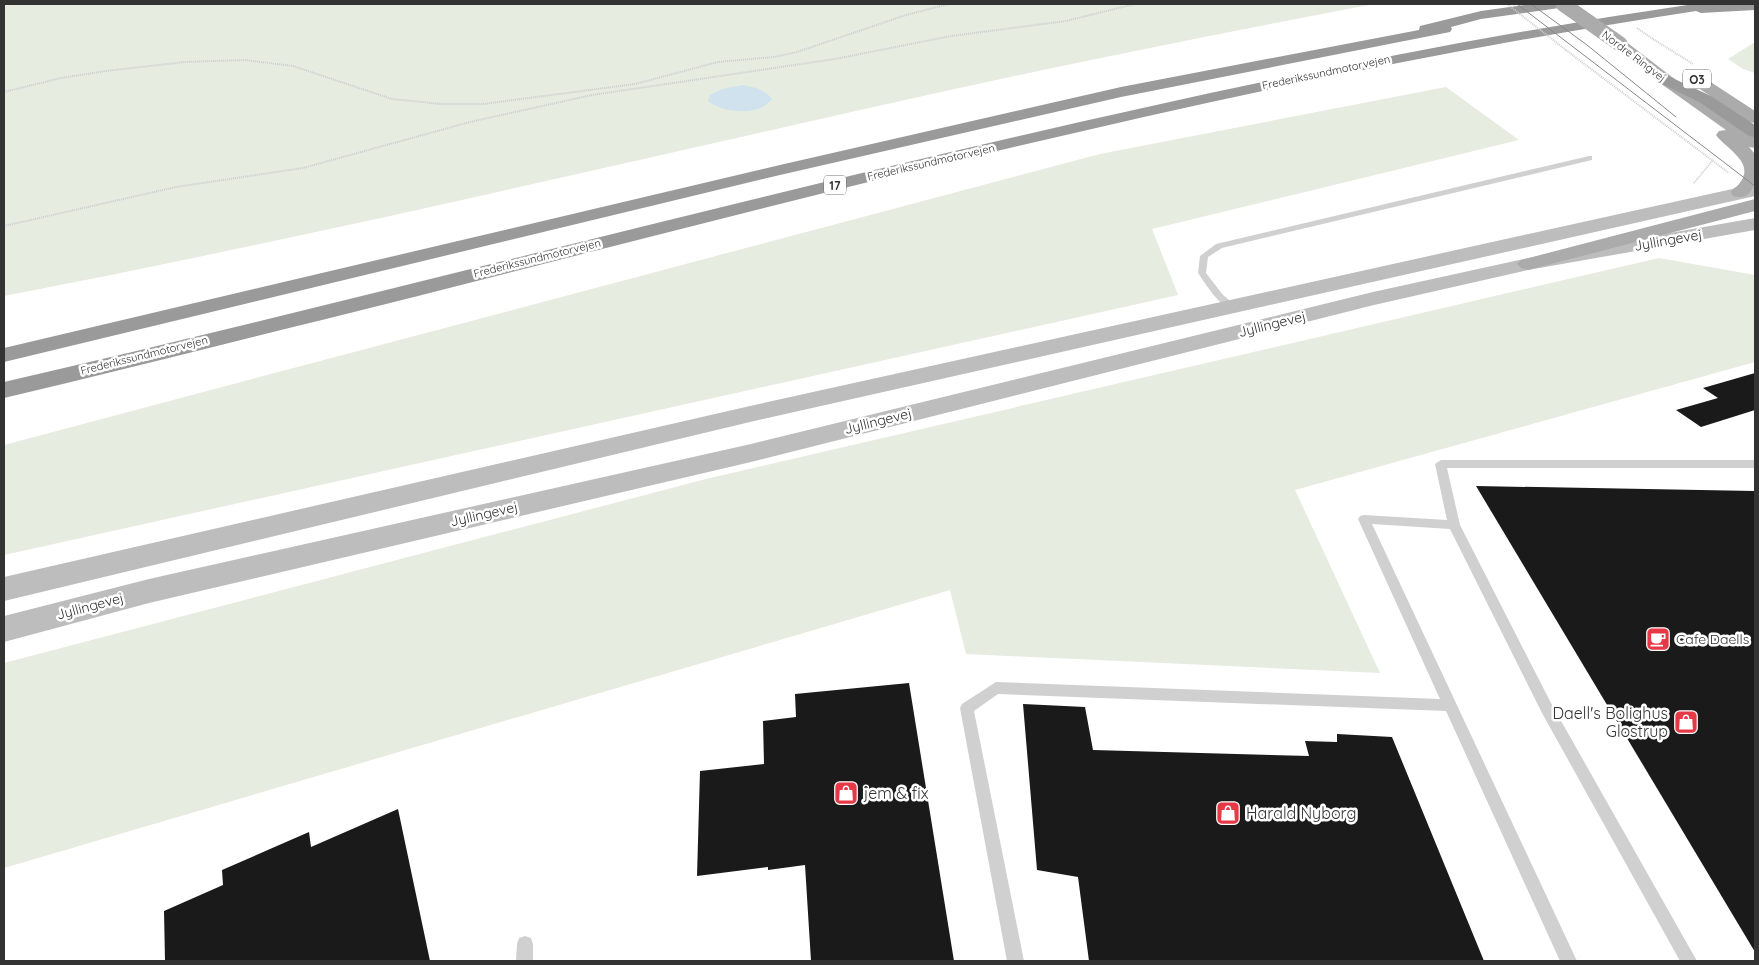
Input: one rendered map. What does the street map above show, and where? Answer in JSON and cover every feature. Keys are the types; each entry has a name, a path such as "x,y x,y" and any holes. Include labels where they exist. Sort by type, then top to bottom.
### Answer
{"highway":[{"path":"1406,36 1434,25 1481,15 1559,4"},
{"name":"Frederikssundmotorvejen","path":"4,355 770,173 1121,92 1406,36 1607,4"},
{"name":"Frederikssundmotorvejen","path":"4,390 825,187 1125,116 1304,76 1439,49 1672,10 1719,4"},
{"path":"1672,10 1755,6"},
{"path":"1666,80 1705,99 1755,132"}],"main road":[{"name":"Nordre Ringvej","path":"1563,4 1755,143"},
{"name":"Nordre Ringvej","path":"1584,4 1654,51"},
{"name":"Nordre Ringvej","path":"1685,72 1755,118"},
{"path":"1528,264 1750,193 1754,165 1749,156 1686,107 1666,80"}],"street":[{"name":"Jyllingevej","path":"4,589 750,414 1231,306 1750,193"},
{"name":"Jyllingevej","path":"4,629 149,591 751,453 1373,299 1528,264 1755,224"}],"lane":[{"path":"1231,306 1220,297 1202,273 1204,256 1219,246 1589,158"},
{"path":"1688,961 1547,708 1454,525 1441,464 1755,464"},
{"path":"1454,525 1364,519 1569,961"},
{"path":"1015,961 967,708 996,688 1450,704"}],"path":[{"path":"4,92 61,78 106,71 185,62 245,60 293,66 392,99 441,104 483,104 635,84 718,62 789,53 906,15 949,4"},
{"path":"4,226 176,188 302,168 470,122 592,95 835,59 951,36 1066,21 1135,4"},
{"path":"1507,4 1713,160 1750,193"},
{"path":"1691,186 1713,160"}],"shaded area":[{"path":"4,4 1374,4 1022,74 343,226 4,296"},
{"path":"1755,42 1755,73 1743,69 1728,59"},
{"path":"1446,87 1519,140 1152,229 1178,295 4,555 4,445 1100,154"},
{"path":"1659,258 1755,275 1755,362 1295,490 1380,673 966,654 950,590 4,868 4,663 706,479"}],"water":[{"path":"743,85 762,91 772,99 766,105 750,111 723,108 708,101 710,95 722,89"}],"building":[{"path":"1755,373 1755,410 1701,427 1676,410 1718,398 1703,388"},
{"name":"Daell's Bolighus Glostrup","path":"1476,486 1755,491 1755,952"},
{"name":"jem & fix","path":"909,683 954,961 811,961 805,865 768,870 768,867 697,876 700,771 764,764 763,721 796,717 795,694"},
{"name":"Harald Nyborg","path":"1023,704 1085,707 1093,750 1309,756 1305,741 1337,742 1337,734 1392,737 1484,961 1089,961 1078,877 1037,870"},
{"path":"398,809 430,961 165,961 164,911 223,885 222,870 309,832 311,847"}],"tram line":[{"path":"1517,4 1755,186"},
{"path":"1531,4 1587,45 1676,117"}],"place":[{"name":"Cafe Daells","path":"1658,639"},
{"name":"Daell's Bolighus Glostrup","path":"1686,722"},
{"name":"jem & fix","path":"846,793"},
{"name":"Harald Nyborg","path":"1228,813"}]}
